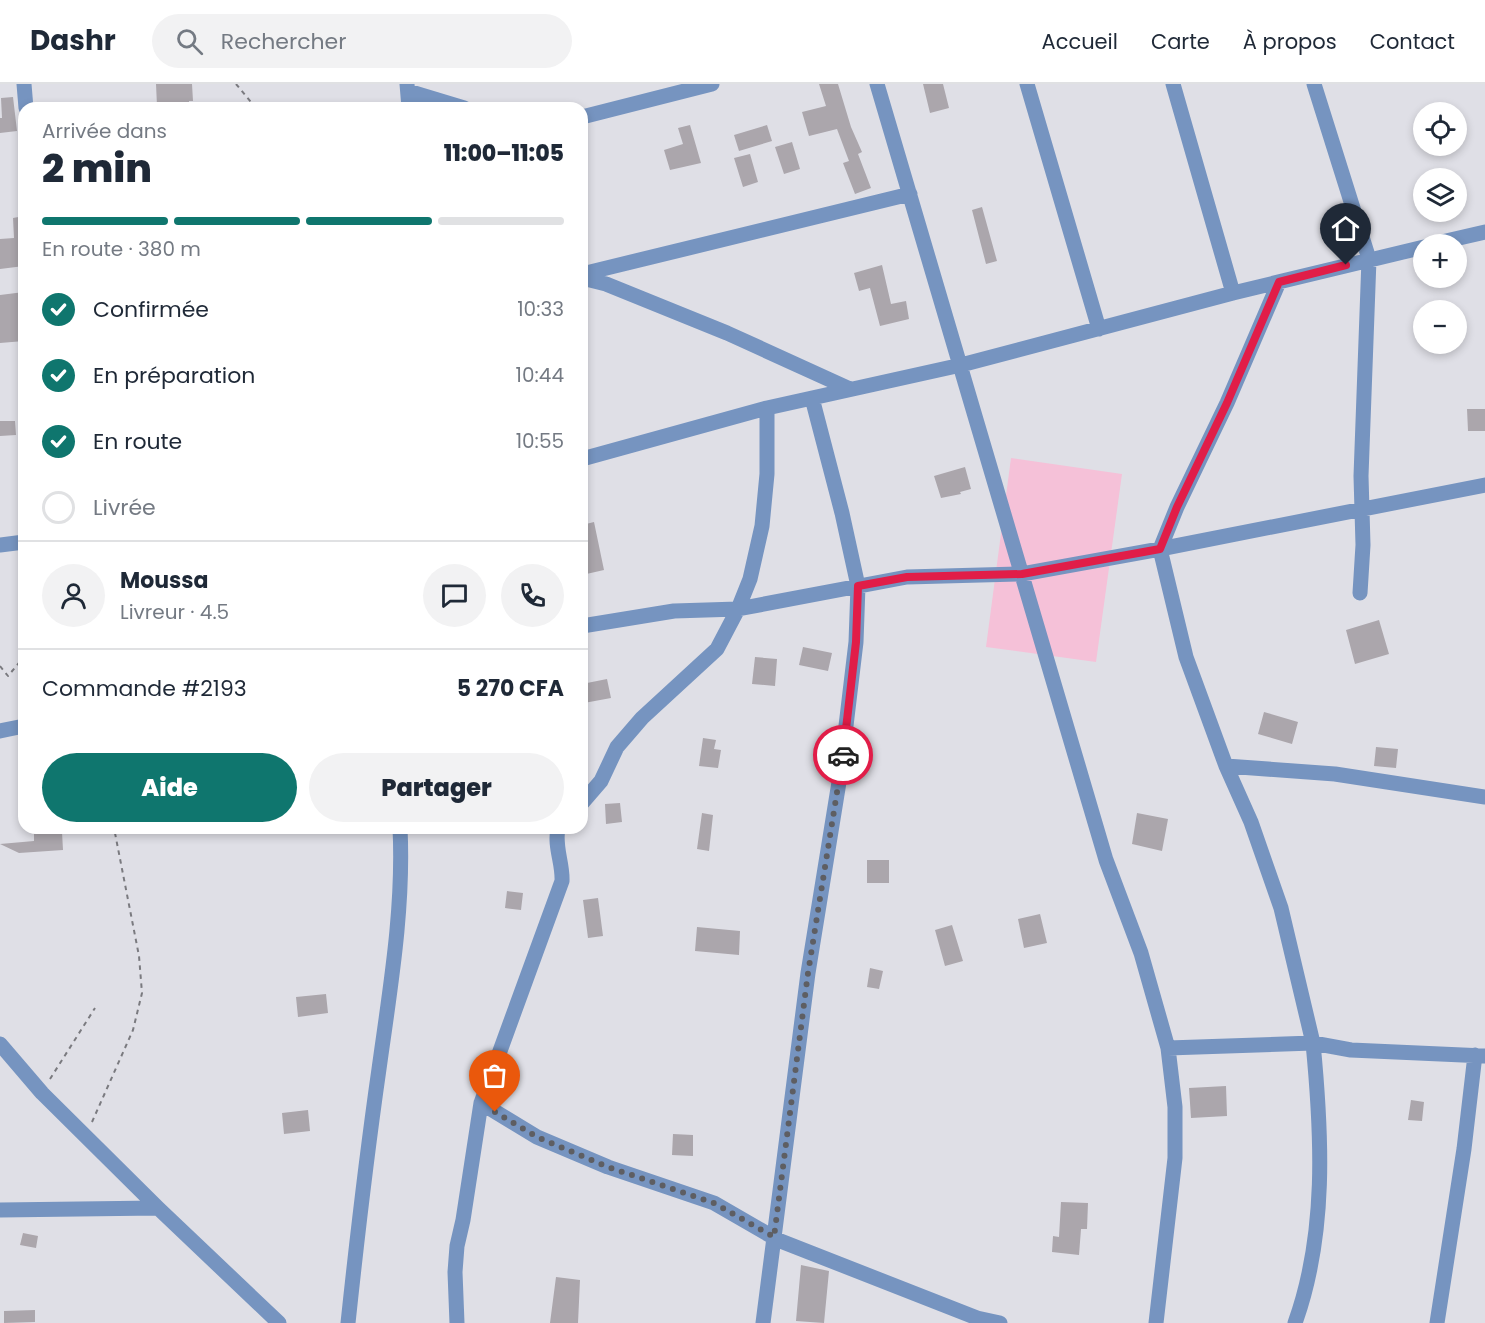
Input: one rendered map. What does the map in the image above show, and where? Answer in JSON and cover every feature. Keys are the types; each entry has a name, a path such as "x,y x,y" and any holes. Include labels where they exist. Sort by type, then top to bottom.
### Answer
{"street":[{"path":"24,84 26,102"},
{"path":"588,115 712,84"},
{"path":"877,84 1106,860 1141,953 1168,1048 1175,1107 1175,1158 1156,1323"},
{"path":"1027,84 1099,329"},
{"path":"1173,84 1233,293"},
{"path":"1314,84 1369,259 1362,406 1361,508 1364,545 1360,594"},
{"path":"409,102 408,87 448,102"},
{"path":"588,274 910,194"},
{"path":"1467,236 1485,232"},
{"path":"588,457 767,408 961,365 1233,293 1413,249"},
{"path":"588,278 727,333 850,389"},
{"path":"1279,282 1160,549 1186,657 1226,766 1251,822 1281,908 1312,1044 1318,1100 1320,1195 1306,1291 1295,1323"},
{"path":"763,1323 808,973 840,776 856,642 858,586 842,513 812,398"},
{"path":"588,796 601,781 617,747 642,718 717,649 738,609 750,579 762,525 767,474 767,408"},
{"path":"588,625 674,611 738,609 907,577 1022,574 1485,485"},
{"path":"0,545 18,543"},
{"path":"0,731 18,727"},
{"path":"1226,766 1335,774 1485,797"},
{"path":"348,1323 359,1218 397,934 400,834"},
{"path":"457,1323 455,1272 457,1246 480,1103 562,881 556,842 557,834"},
{"path":"0,1044 42,1093 279,1323"},
{"path":"1168,1048 1312,1044 1351,1050 1480,1055 1437,1323"},
{"path":"480,1103 537,1137 608,1167 714,1203 774,1237 977,1318 1000,1323"},
{"path":"0,1210 158,1208"}],"path":[{"path":"236,84 251,102"},
{"path":"0,666 8,676 18,664"},
{"path":"86,1136 133,1030 142,993 139,956 115,834"},
{"path":"42,1093 95,1008"}],"shaded area":[{"path":"1011,458 1122,474 1096,662 986,647"}],"building":[{"path":"156,84 192,84 193,101 157,102"},
{"path":"819,84 838,84 851,127 862,152 858,154 871,188 855,194 843,163 849,161 837,129 809,136 802,112 826,106"},
{"path":"923,84 943,84 949,108 930,113"},
{"path":"13,97 17,131 0,133 1,98"},
{"path":"690,125 701,163 670,170 664,150 683,144 678,128"},
{"path":"767,125 772,141 739,151 734,135"},
{"path":"792,142 800,169 784,174 775,147"},
{"path":"750,154 758,182 743,187 734,158"},
{"path":"982,207 997,261 986,264 972,210"},
{"path":"18,217 18,267 0,269 0,239 14,238 13,218"},
{"path":"882,265 891,304 906,301 909,319 880,326 870,288 859,291 854,273"},
{"path":"18,293 18,342 0,343 0,295"},
{"path":"1467,409 1485,409 1485,431 1468,431"},
{"path":"0,421 15,421 16,435 0,436"},
{"path":"965,467 971,489 960,492 961,494 941,498 934,476"},
{"path":"594,522 604,570 588,574 588,524"},
{"path":"1379,620 1389,654 1355,664 1346,630"},
{"path":"803,647 832,653 828,671 799,665"},
{"path":"755,657 777,659 775,686 752,684"},
{"path":"607,679 611,698 588,702 588,683"},
{"path":"1264,712 1298,722 1292,744 1258,734"},
{"path":"703,738 716,740 714,749 721,750 718,768 699,766"},
{"path":"1376,747 1398,749 1396,768 1374,766"},
{"path":"620,803 622,822 606,824 605,804"},
{"path":"702,813 713,815 709,851 697,849"},
{"path":"1137,813 1168,819 1162,851 1132,844"},
{"path":"34,834 62,834 63,850 19,853 0,844 34,841"},
{"path":"867,860 889,860 889,883 867,883"},
{"path":"507,891 523,893 521,910 505,908"},
{"path":"598,898 603,936 588,938 583,900"},
{"path":"1040,914 1047,943 1024,948 1018,919"},
{"path":"952,925 963,961 945,966 935,930"},
{"path":"697,927 740,931 739,955 695,951"},
{"path":"870,968 883,971 879,989 867,987"},
{"path":"326,994 328,1013 298,1017 296,997"},
{"path":"1226,1086 1227,1116 1191,1118 1189,1088"},
{"path":"1411,1100 1424,1102 1422,1121 1408,1120"},
{"path":"308,1110 310,1131 284,1134 282,1113"},
{"path":"673,1134 693,1135 693,1156 672,1155"},
{"path":"1061,1202 1088,1203 1087,1229 1081,1229 1079,1255 1052,1252 1053,1236 1059,1237"},
{"path":"23,1233 38,1236 36,1248 20,1245"},
{"path":"801,1265 829,1271 824,1323 796,1321"},
{"path":"556,1277 580,1280 578,1323 550,1323"},
{"path":"35,1310 35,1322 4,1323 4,1311"}],"way so far":[{"path":"495,1112 537,1137 608,1167 714,1203 774,1237 808,973 843,755"}],"route":[{"path":"843,755 856,642 858,586 907,577 1022,574 1160,549 1279,282 1346,265"}]}
